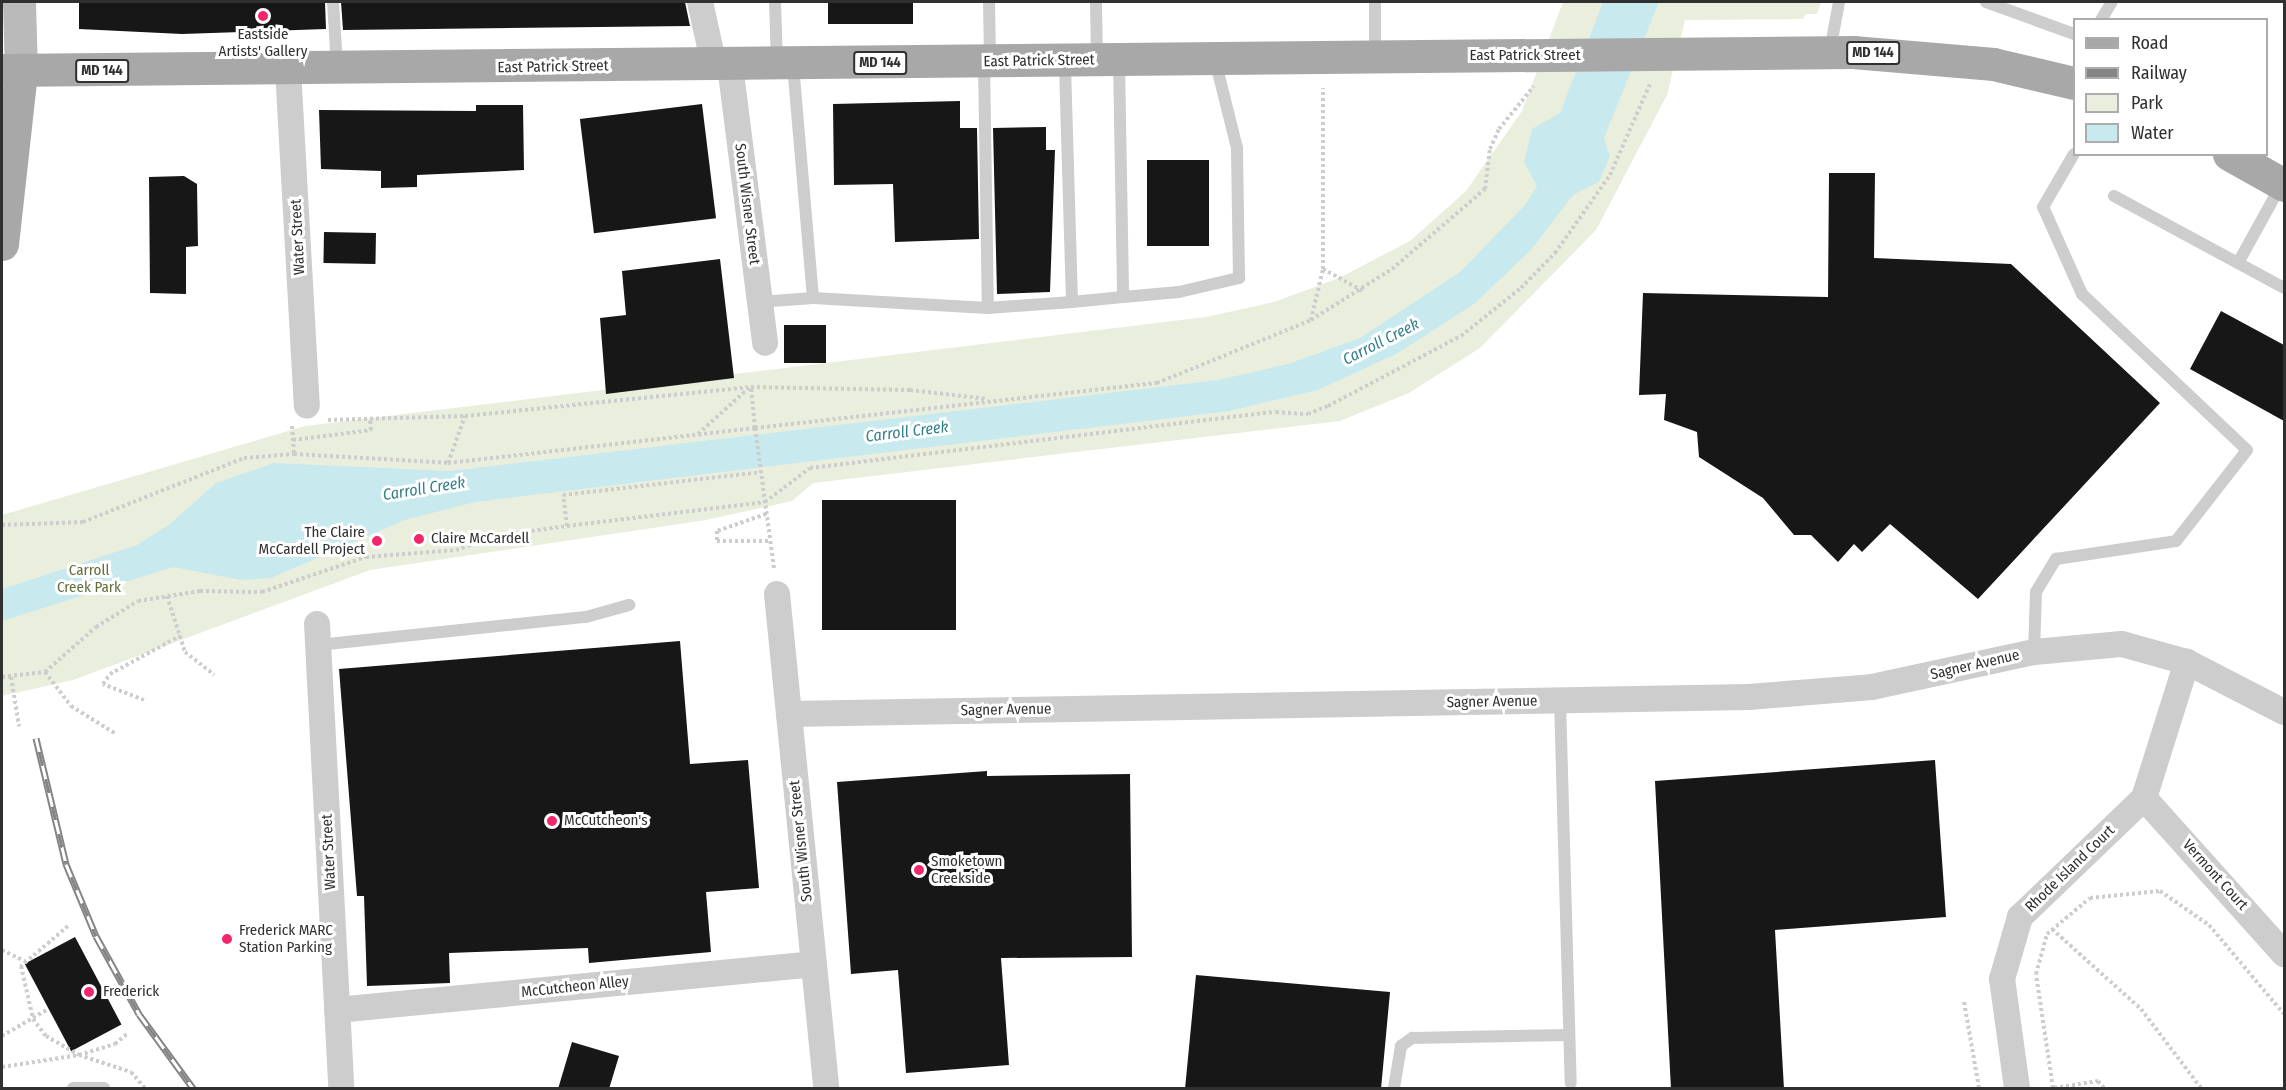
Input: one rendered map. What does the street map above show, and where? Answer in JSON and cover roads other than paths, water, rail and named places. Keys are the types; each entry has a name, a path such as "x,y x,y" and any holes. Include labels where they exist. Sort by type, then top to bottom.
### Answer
{"main road":[{"path":"2,244 11,71 19,2"},
{"name":"East Patrick Street","path":"11,71 1576,56 1650,64 1830,52 1922,56 2072,77"},
{"path":"2232,156 2283,185"}],"street":[{"name":"South Wisner Street","path":"700,2 722,65 765,343"},
{"name":"Water Street","path":"288,69 304,416"},
{"name":"South Wisner Street","path":"777,594 826,1089"},
{"name":"Water Street","path":"317,634 341,1085"},
{"name":"Sagner Avenue","path":"789,714 1814,693 1882,685 2034,652 2122,644 2187,662 2284,712"},
{"name":"Rhode Island Court","path":"2017,1089 2002,979 2020,917 2144,798 2187,662"},
{"name":"Vermont Court","path":"2144,798 2284,954"},
{"name":"McCutcheon Alley","path":"337,1010 813,964"}],"lane":[{"path":"333,2 337,69"},
{"path":"776,2 813,298"},
{"path":"988,308 987,62 989,2"},
{"path":"1096,2 1108,61 1123,297"},
{"path":"1375,2 1375,57"},
{"path":"1830,52 1839,2"},
{"path":"1986,2 2073,34"},
{"path":"2102,18 2112,2"},
{"path":"760,302 813,298 988,308 1179,292 1239,278 1237,148 1215,60"},
{"path":"1065,61 1072,302"},
{"path":"2034,652 2036,592 2056,559 2176,542 2247,450 2082,294 2043,207 2073,156"},
{"path":"2238,263 2283,185"},
{"path":"2114,196 2284,288"},
{"path":"317,634 586,616 629,605"},
{"path":"1560,700 1571,1083"},
{"path":"1394,1089 1401,1046 1412,1038 1569,1035"},
{"path":"73,1089 104,1089"}],"water":[{"name":"Carroll Creek","path":"1603,2 1659,2 1604,138 1610,156 1599,182 1573,195 1531,250 1474,304 1398,353 1318,390 1229,411 475,502 405,520 271,578 241,580 173,567 2,621 2,589 137,545 170,524 216,483 274,463 450,471 1218,380 1288,364 1360,338 1460,272 1525,205 1537,186 1524,162 1532,129 1560,113"}],"railway":[{"path":"36,738 66,864 96,936 139,1014 193,1088"}],"place":[{"name":"Eastside Artists' Gallery","path":"263,16"},
{"name":"Claire McCardell","path":"419,539"},
{"name":"The Claire McCardell Project","path":"377,541"},
{"name":"McCutcheon's","path":"552,821"},
{"name":"Smoketown Creekside","path":"919,870"},
{"name":"Frederick MARC Station Parking","path":"227,939"},
{"name":"Frederick","path":"89,992"}],"park label":[{"name":"Carroll Creek Park","path":"89,578"}]}
